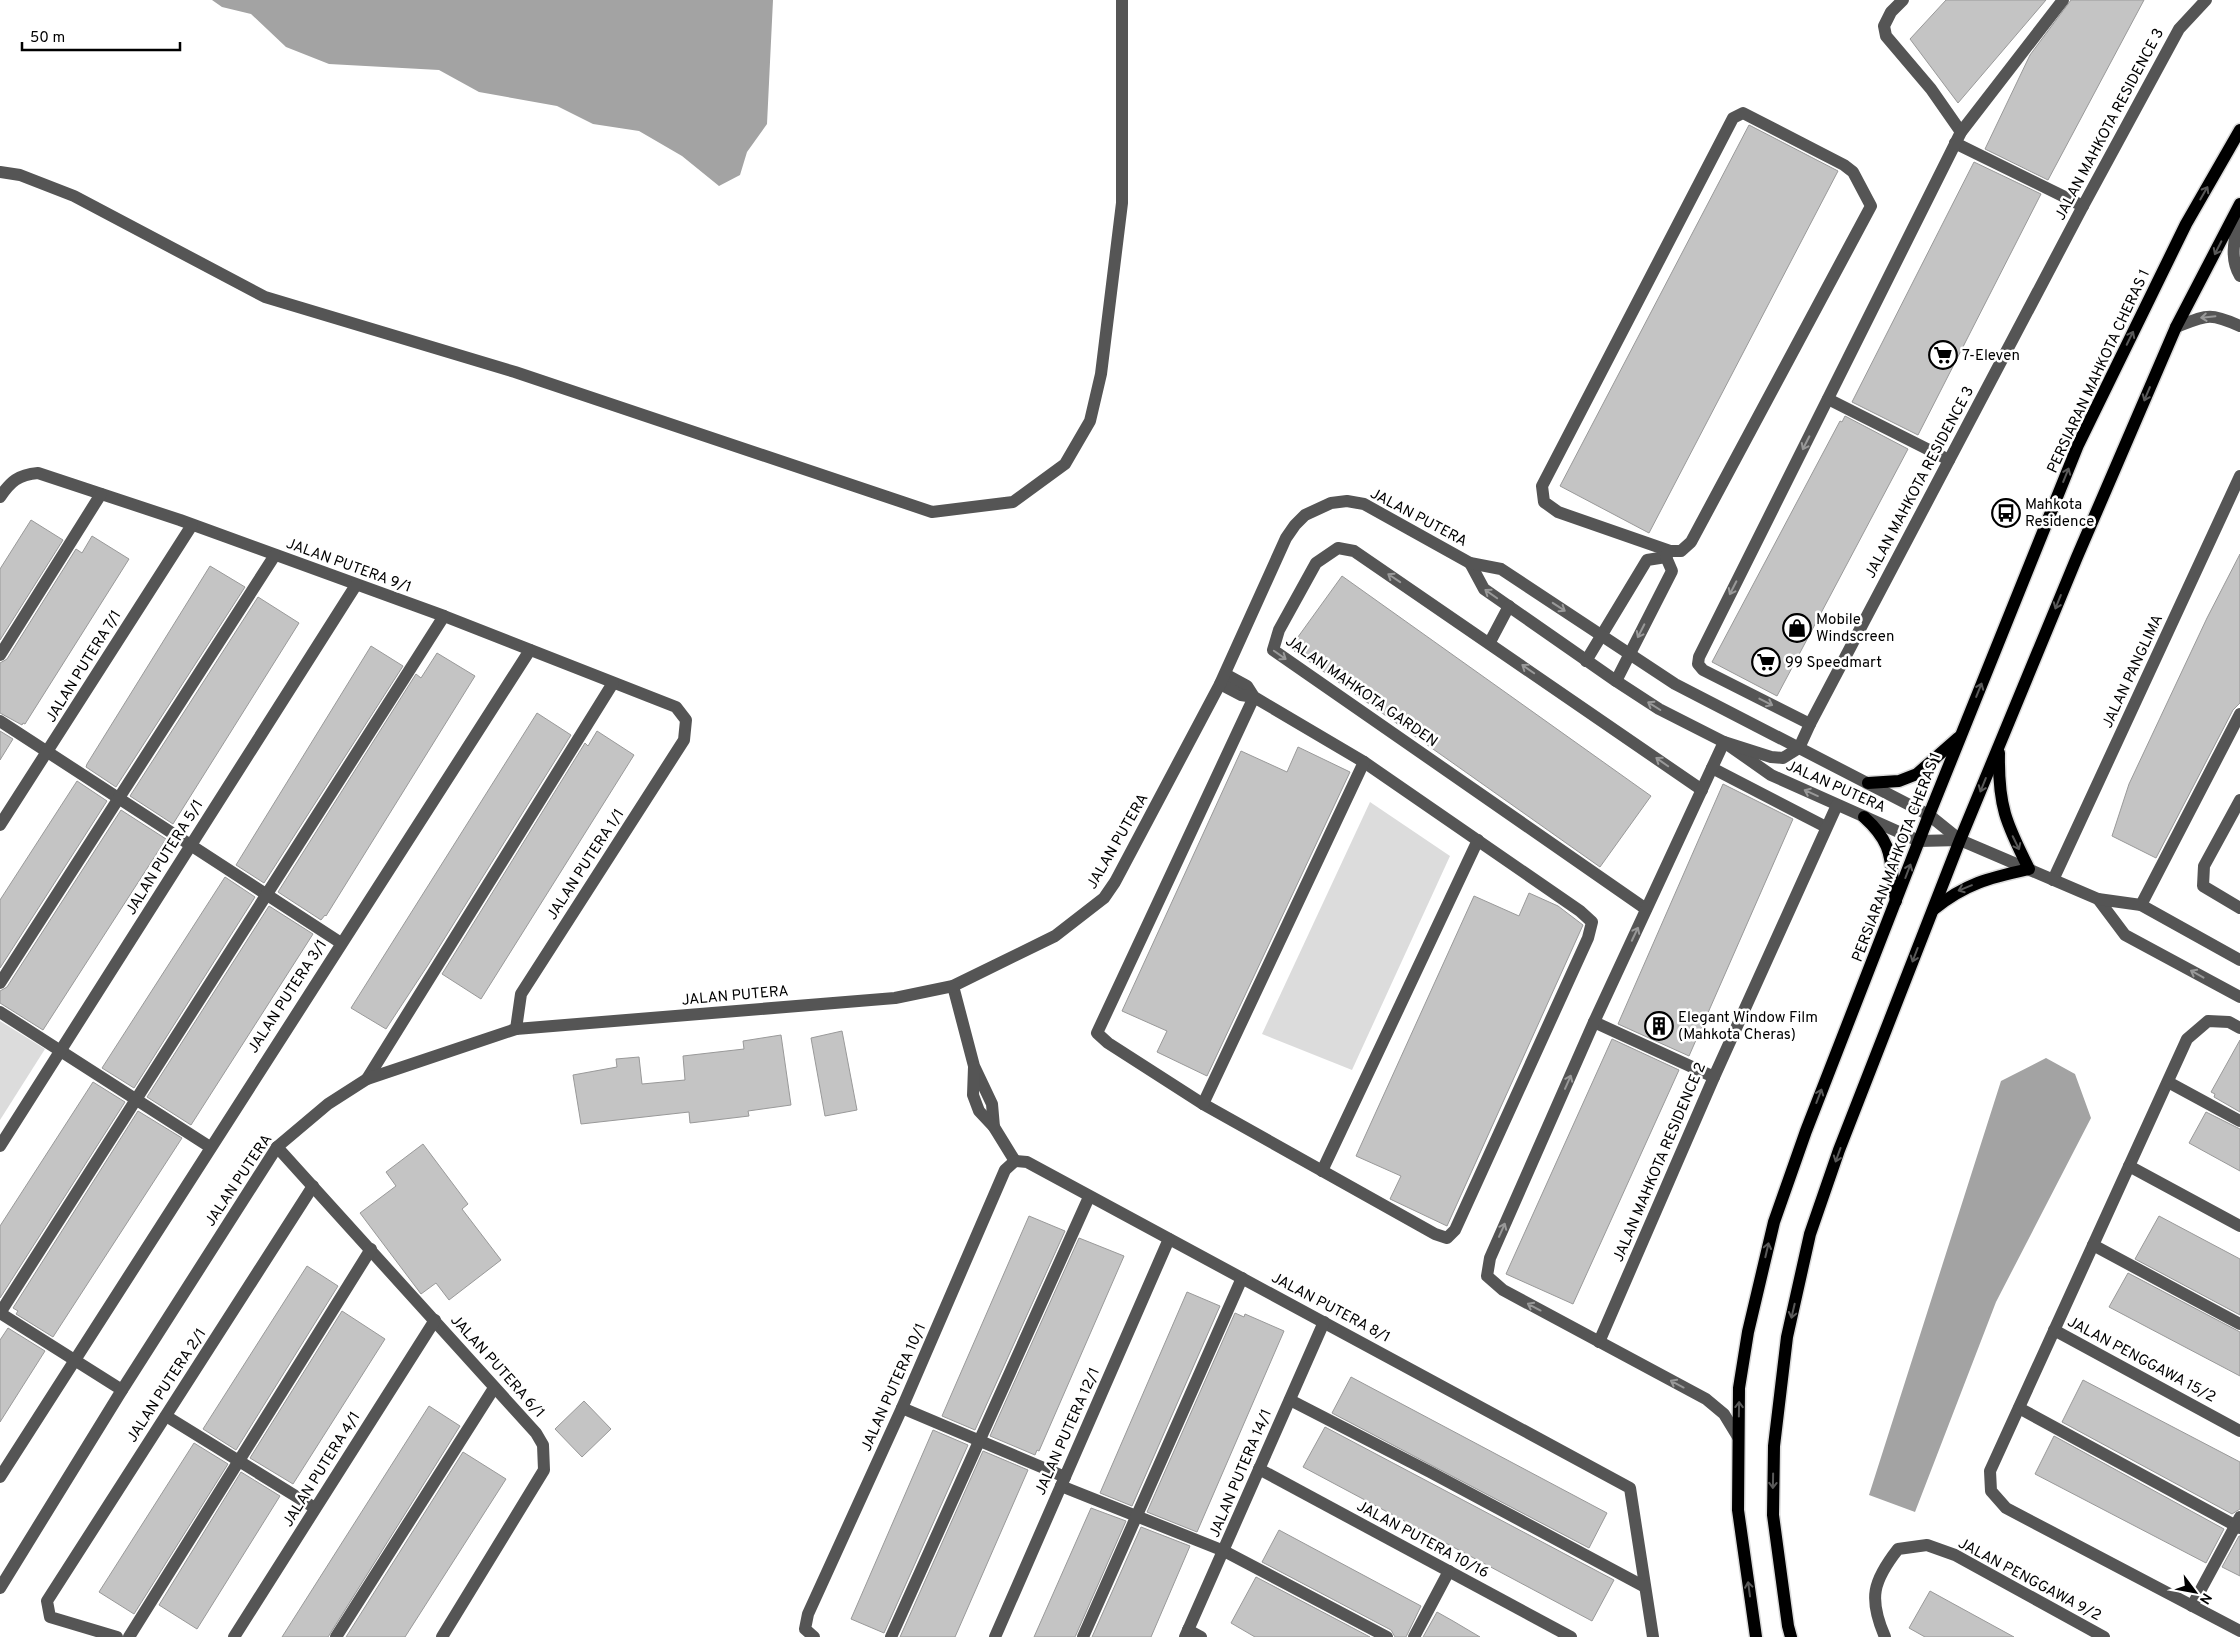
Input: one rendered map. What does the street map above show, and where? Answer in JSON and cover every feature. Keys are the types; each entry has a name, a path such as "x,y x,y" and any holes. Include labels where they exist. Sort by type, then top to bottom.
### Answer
{"main road":[{"name":"PERSIARAN MAHKOTA CHERAS 1","path":"1756,1637 1738,1510 1739,1388 1748,1332 1774,1222 1806,1131 1929,815 2078,445 2186,224 2240,130"},
{"path":"1791,1637 1773,1515 1774,1446 1787,1337 1810,1234 1839,1150 1960,840 2076,557 2176,327 2240,204"},
{"path":"1868,783 1899,781 1916,774 1961,736"},
{"path":"1933,909 1955,892 1988,878 2029,869 2002,810 1999,784 1999,745"},
{"path":"1864,816 1880,832 1887,844 1896,901"}],"street":[{"path":"0,172 20,175 74,196 265,297 515,372 932,512 1013,502 1065,464 1090,422 1101,374 1122,203 1122,0"},
{"path":"1903,0 1891,12 1884,26 1886,36 1931,89 1958,138 2083,206"},
{"path":"1810,724 1703,670 1698,664 1699,657 1958,138 2063,0"},
{"name":"JALAN MAHKOTA RESIDENCE 3","path":"1799,748 2083,206 2179,29 2206,0"},
{"path":"1586,661 1647,560 1681,551 1691,542 1871,206 1852,172 1844,165 1743,113 1733,118 1542,486 1544,502 1558,512 1668,554"},
{"path":"2240,214 2233,246 2234,266 2240,276"},
{"path":"2176,327 2200,317 2218,316 2240,326"},
{"path":"1828,399 1949,460"},
{"name":"JALAN PUTERA 9/1","path":"0,497 10,482 24,475 38,473 192,525 444,616 676,707 686,720"},
{"name":"JALAN PANGLIMA","path":"2053,880 2240,476"},
{"path":"0,655 102,494"},
{"name":"JALAN PUTERA","path":"0,1588 122,1390 277,1147 328,1104 367,1079 516,1029 895,998 953,986 1072,926 1104,898 1115,882 1178,767 1223,679 1286,538 1305,515 1318,508 1339,502 1364,504 1470,563 1501,569 1675,684 1929,815 1960,840"},
{"name":"JALAN PUTERA 7/1","path":"0,825 192,525"},
{"name":"JALAN MAHKOTA GARDEN","path":"1646,909 1273,650 1279,630 1316,562 1338,548 1354,551 1490,642 1702,790"},
{"path":"1616,681 1672,571 1668,554"},
{"path":"0,983 117,798 275,555"},
{"name":"JALAN PUTERA","path":"1470,563 1484,589 1586,661 1659,709 1724,742 1771,775 1919,841 1960,840"},
{"name":"JALAN PUTERA 5/1","path":"0,1146 356,585"},
{"path":"1490,642 1509,606"},
{"path":"122,1390 74,1362 0,1313 444,616"},
{"name":"JALAN PUTERA 3/1","path":"0,1477 530,650"},
{"path":"1223,679 1241,695 1254,696 1364,762 1580,911 1592,922 1588,938 1455,1230 1447,1238 1436,1234 1203,1104 1108,1043 1097,1033 1254,696"},
{"path":"367,1079 613,683"},
{"path":"2141,905 2240,714"},
{"name":"JALAN PUTERA 1/1","path":"516,1029 522,994 684,740 686,720"},
{"path":"0,721 341,943"},
{"path":"1738,1437 1724,1414 1706,1399 1503,1290 1487,1276 1490,1258 1594,1022 1724,742 1771,757 1782,758 1799,748"},
{"path":"1203,1104 1364,762"},
{"path":"1712,768 1826,827"},
{"path":"2240,800 2204,866 2203,886 2240,908"},
{"name":"JALAN MAHKOTA RESIDENCE 2","path":"1599,1342 1714,1077 1837,805"},
{"path":"1322,1171 1478,840"},
{"path":"1960,840 2098,899 2141,905 2240,960"},
{"path":"2098,899 2125,934 2240,997"},
{"path":"953,986 974,1066 992,1104 994,1127 1015,1161"},
{"path":"0,1012 210,1147"},
{"path":"2240,1028 2229,1022 2208,1021 2187,1039 1990,1471 1991,1491 2006,1508 2240,1631"},
{"path":"1594,1022 1714,1077"},
{"path":"2168,1082 2240,1121"},
{"name":"JALAN PUTERA 6/1","path":"277,1147 536,1433 543,1445 544,1470 442,1637"},
{"name":"JALAN PUTERA 8/1","path":"1015,1161 1027,1162 1630,1488 1645,1587"},
{"name":"JALAN PUTERA 10/1","path":"809,1633 808,1614 902,1408 1005,1170 1015,1161"},
{"path":"2129,1166 2240,1226"},
{"name":"JALAN PUTERA 2/1","path":"117,1637 50,1617 47,1610 47,1601 313,1186"},
{"path":"890,1637 1089,1197"},
{"name":"JALAN PUTERA 12/1","path":"995,1637 1169,1239"},
{"path":"2093,1245 2240,1324"},
{"path":"129,1637 371,1250"},
{"path":"1083,1637 1242,1278"},
{"name":"JALAN PUTERA 4/1","path":"234,1637 435,1320"},
{"name":"JALAN PUTERA 14/1","path":"1187,1633 1324,1322"},
{"name":"JALAN PENGGAWA 15/2","path":"2054,1330 2240,1431"},
{"path":"336,1637 494,1388"},
{"path":"1290,1400 1430,1472 1645,1587 1653,1637"},
{"path":"902,1408 978,1440 1137,1517 1224,1551 1387,1637"},
{"path":"2019,1408 2238,1523 2192,1606"},
{"path":"166,1416 315,1508"},
{"name":"JALAN PUTERA 10/16","path":"1259,1469 1571,1637"},
{"name":"JALAN PENGGAWA 9/2","path":"1885,1637 1877,1619 1874,1594 1882,1569 1898,1548 1927,1545 1955,1555 2104,1637"},
{"path":"1414,1637 1449,1571"},
{"path":"1187,1633 1201,1637"}],"shaded area":[{"path":"212,0 773,0 767,124 747,152 740,175 719,186 682,156 639,131 593,124 557,106 479,92 439,70 329,64 286,47 251,14 222,7"},
{"path":"1370,802 1450,856 1352,1070 1262,1034"},
{"path":"0,1021 45,1049 0,1120"},
{"path":"2046,1058 2075,1074 2091,1118 1996,1302 1915,1512 1869,1495 2001,1081"}],"building":[{"path":"1946,0 2046,0 1958,103 1910,39"},
{"path":"2071,0 2144,0 2048,180 1985,149 2030,55"},
{"path":"1749,125 1838,171 1649,533 1560,486"},
{"path":"1974,162 2041,194 1918,435 1852,402"},
{"path":"1845,416 1908,449 1777,696 1712,662 1840,421 1842,422"},
{"path":"31,520 63,540 0,640 0,569"},
{"path":"92,536 129,559 25,724 23,723 22,725 0,713 0,663 7,659 76,549 82,553"},
{"path":"2240,554 2240,703 2233,710 2156,858 2112,836 2129,784 2207,618"},
{"path":"210,566 245,587 116,787 86,767 87,764"},
{"path":"1342,576 1651,796 1600,867 1290,648"},
{"path":"258,597 299,623 173,824 130,796"},
{"path":"371,646 403,666 264,883 236,865"},
{"path":"437,653 475,676 326,916 321,920 278,892 416,674 421,678"},
{"path":"537,713 571,735 386,1029 351,1008"},
{"path":"0,731 13,739 0,760"},
{"path":"597,731 634,755 481,999 442,974 585,743 588,746"},
{"path":"1298,747 1350,772 1207,1076 1157,1052 1167,1031 1122,1011 1241,751 1287,772"},
{"path":"77,781 107,801 0,968 0,900"},
{"path":"1723,784 1793,819 1689,1056 1618,1024"},
{"path":"121,810 166,839 43,1030 0,1003 0,991 7,987"},
{"path":"225,877 255,897 134,1088 102,1068"},
{"path":"1529,893 1558,906 1583,925 1447,1226 1390,1199 1401,1176 1356,1156 1474,896 1519,916"},
{"path":"269,906 313,934 191,1125 147,1097"},
{"path":"842,1031 857,1110 825,1116 811,1038"},
{"path":"781,1035 791,1105 748,1111 749,1116 690,1123 689,1112 581,1124 573,1075 617,1067 616,1059 639,1057 642,1084 685,1080 683,1056 744,1049 743,1041"},
{"path":"1612,1039 1679,1070 1573,1304 1506,1274"},
{"path":"2240,1040 2240,1112 2214,1097 2215,1094 2211,1092"},
{"path":"93,1082 125,1102 0,1298 0,1226"},
{"path":"138,1111 182,1138 53,1337 16,1314 18,1311 13,1308"},
{"path":"2206,1112 2240,1129 2240,1171 2189,1143"},
{"path":"423,1144 468,1204 462,1209 501,1260 449,1300 436,1283 421,1294 360,1213 396,1186 386,1172"},
{"path":"1029,1216 1065,1231 975,1430 942,1416"},
{"path":"2159,1216 2240,1259 2240,1315 2135,1259"},
{"path":"1079,1238 1124,1256 1039,1451 1037,1450 1035,1455 990,1436"},
{"path":"307,1266 338,1286 236,1450 203,1429"},
{"path":"2128,1273 2240,1332 2240,1376 2109,1307"},
{"path":"1187,1292 1220,1306 1132,1506 1100,1493"},
{"path":"342,1311 385,1339 293,1484 250,1458"},
{"path":"1235,1313 1244,1317 1245,1314 1284,1331 1197,1532 1147,1512"},
{"path":"8,1328 45,1351 0,1422 0,1340"},
{"path":"1351,1377 1607,1513 1589,1548 1332,1413"},
{"path":"2083,1380 2240,1462 2240,1509 2232,1514 2062,1422"},
{"path":"584,1401 611,1429 582,1457 555,1429"},
{"path":"429,1406 460,1426 328,1637 282,1637"},
{"path":"1325,1427 1614,1580 1592,1621 1303,1467"},
{"path":"933,1430 968,1445 884,1633 851,1619"},
{"path":"2054,1436 2224,1529 2206,1563 2035,1474"},
{"path":"194,1443 228,1464 134,1614 99,1592"},
{"path":"983,1451 1028,1470 955,1637 900,1637"},
{"path":"463,1452 506,1479 405,1637 346,1637"},
{"path":"241,1472 280,1496 197,1629 159,1605"},
{"path":"1091,1508 1126,1521 1075,1637 1034,1637"},
{"path":"1141,1527 1190,1546 1151,1637 1092,1637"},
{"path":"1279,1530 1421,1606 1406,1637 1395,1637 1391,1630 1262,1562"},
{"path":"2240,1536 2240,1576 2222,1567"},
{"path":"1256,1577 1370,1637 1255,1637 1231,1623"},
{"path":"1930,1591 2014,1637 1925,1637 1909,1628"},
{"path":"1437,1612 1453,1621 1480,1637 1423,1637"}],"place":[{"name":"7-Eleven","path":"1943,355"},
{"name":"Mahkota Residence","path":"2006,513"},
{"name":"Mobile Windscreen","path":"1797,628"},
{"name":"99 Speedmart","path":"1766,662"},
{"name":"Elegant Window Film (Mahkota Cheras)","path":"1659,1026"}]}
